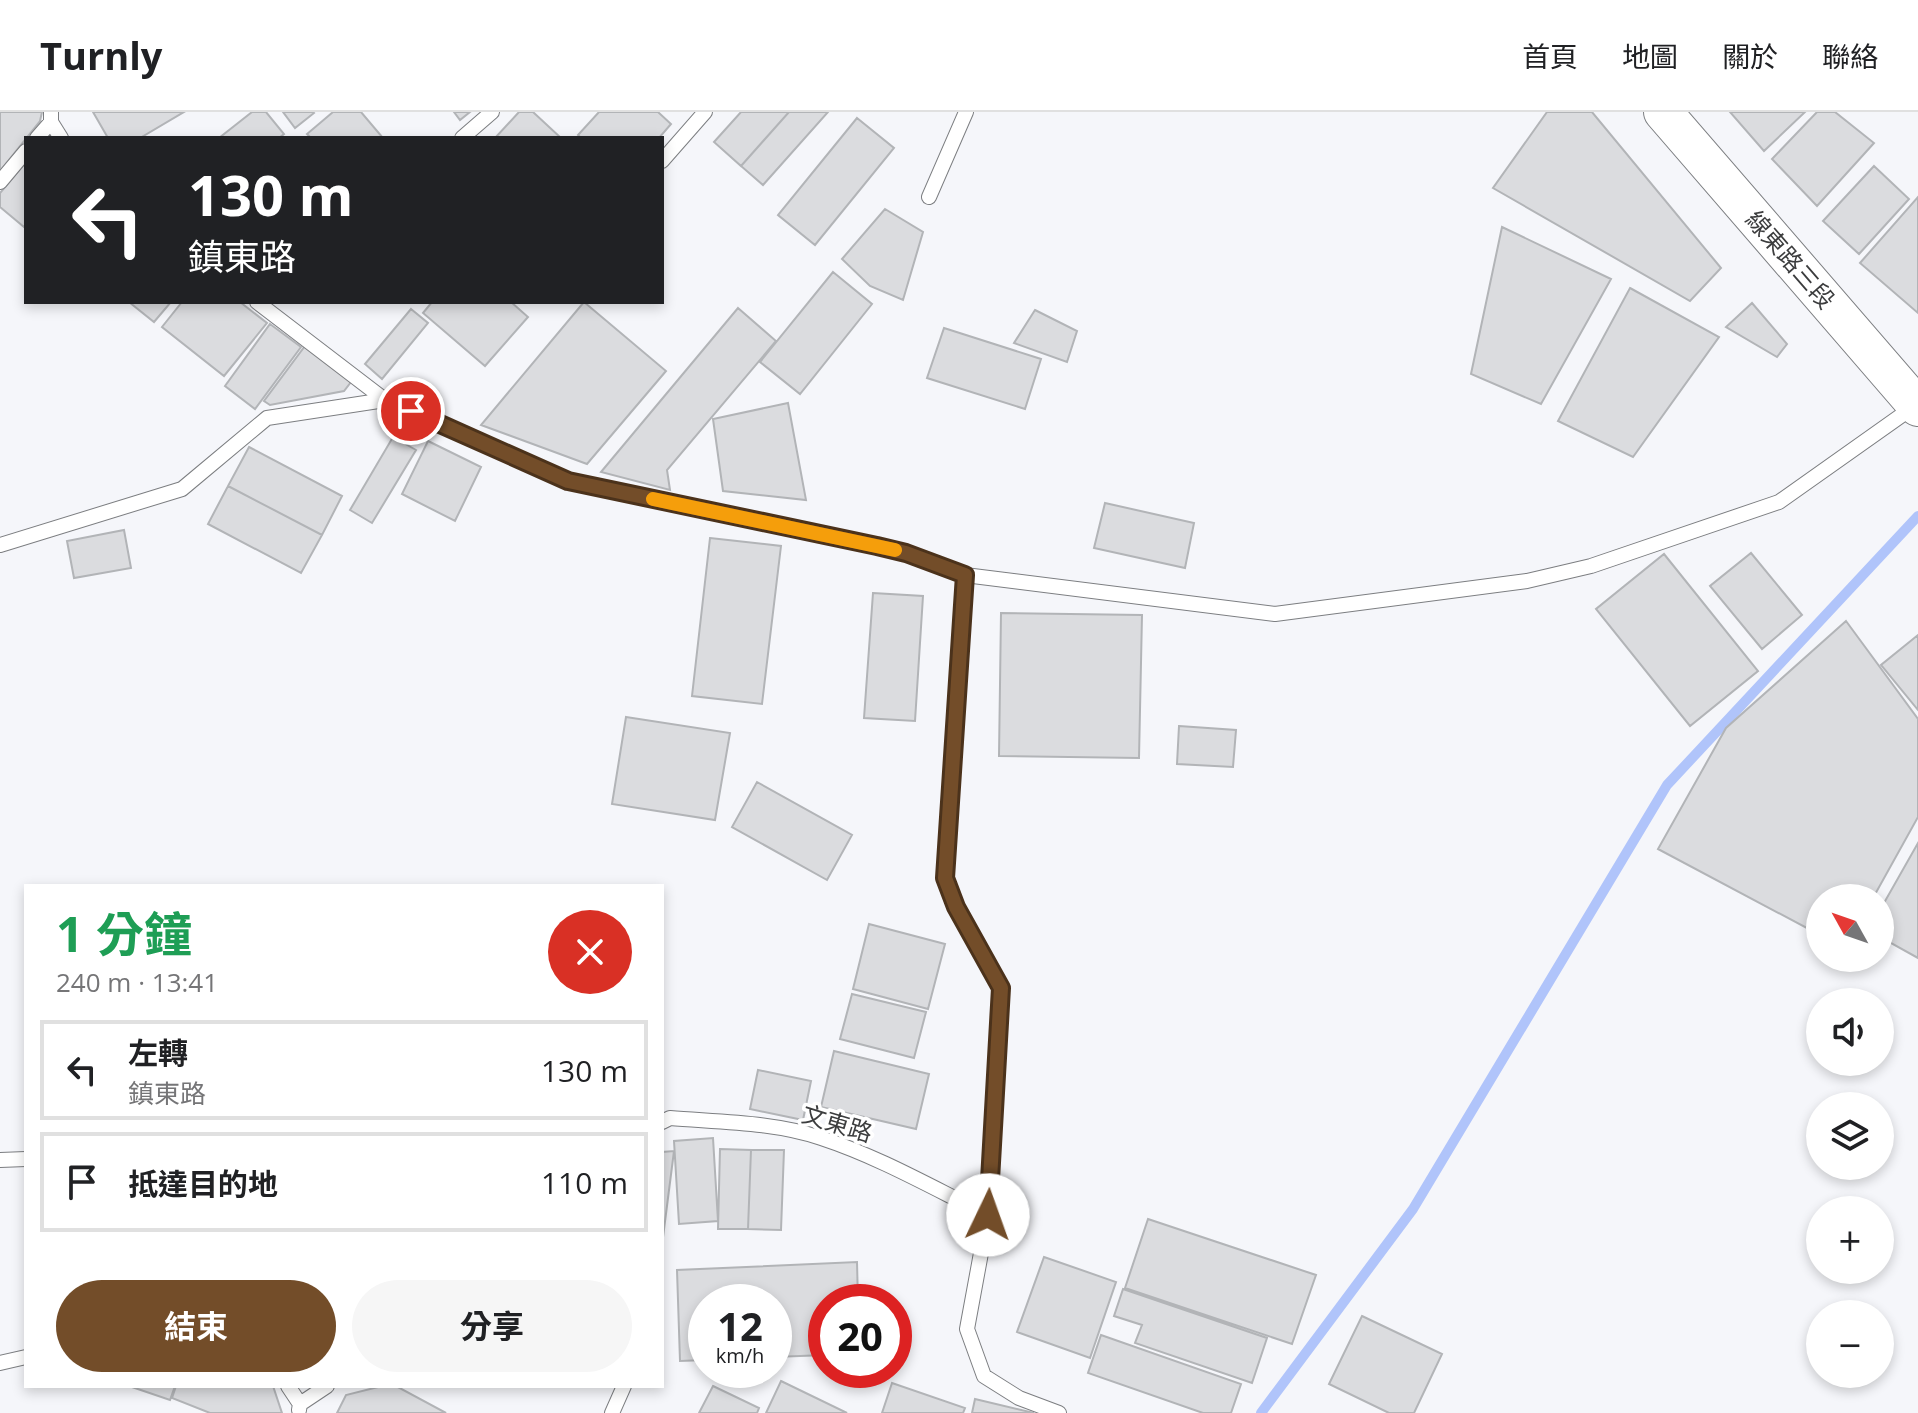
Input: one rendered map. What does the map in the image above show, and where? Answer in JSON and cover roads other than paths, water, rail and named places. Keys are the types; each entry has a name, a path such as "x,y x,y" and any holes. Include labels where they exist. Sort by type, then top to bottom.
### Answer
{"main road":[{"name":"線東路三段","path":"1663,112 1917,406"}],"lane":[{"path":"464,136 492,112"},
{"path":"664,159 705,112"},
{"path":"929,197 966,112"},
{"path":"38,136 51,117"},
{"path":"51,117 60,136"},
{"path":"0,182 24,153"},
{"path":"264,304 385,400 568,481 877,546 906,553 965,575 1275,614 1527,581 1591,566 1779,502 1917,406"},
{"path":"0,545 182,489 267,418 385,400"},
{"path":"965,575 945,878 956,907 1001,988 988,1215 967,1329 984,1376 1019,1398 1059,1413"},
{"name":"文東路","path":"664,1121 670,1118 751,1125 819,1137 876,1159 988,1215"},
{"path":"0,1160 24,1159"},
{"path":"0,1363 24,1357"},
{"path":"289,1388 300,1408 325,1388"},
{"path":"612,1413 623,1388"}],"waterway":[{"path":"1261,1413 1413,1209 1667,785 1918,516"}]}
